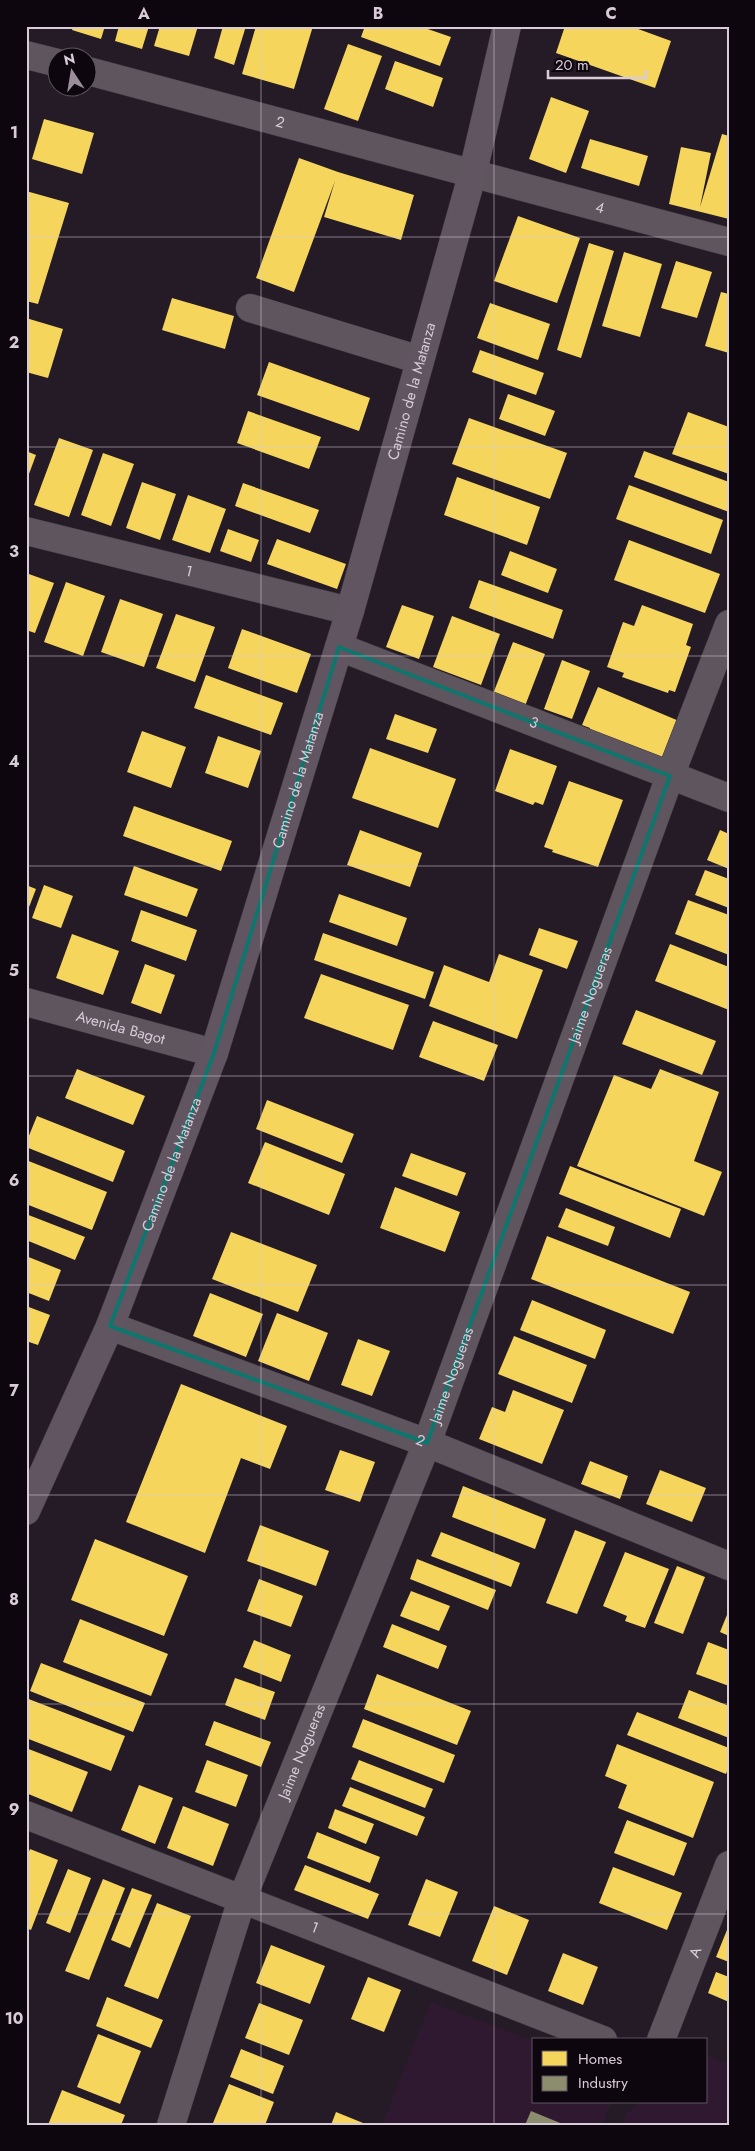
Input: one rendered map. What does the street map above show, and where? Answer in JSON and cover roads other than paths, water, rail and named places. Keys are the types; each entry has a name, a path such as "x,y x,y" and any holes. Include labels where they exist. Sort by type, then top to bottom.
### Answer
{"main road":[{"name":"Camino de la Matanza","path":"26,1511 110,1326 214,1053 350,612 473,172 507,26"}],"street":[{"path":"26,55 48,60"},
{"name":"2","path":"98,74 473,172"},
{"name":"4","path":"473,172 729,242"},
{"path":"250,308 420,360"},
{"name":"1","path":"26,531 350,612"},
{"name":"Jaime Nogueras","path":"171,2125 242,1898 427,1443 670,776 729,624"},
{"name":"3","path":"339,646 729,798"},
{"name":"Avenida Bagot","path":"26,1002 214,1053"},
{"name":"2","path":"110,1326 427,1443 729,1566"},
{"name":"1","path":"26,1815 598,2038"},
{"name":"A","path":"662,2038 729,1865"}]}
